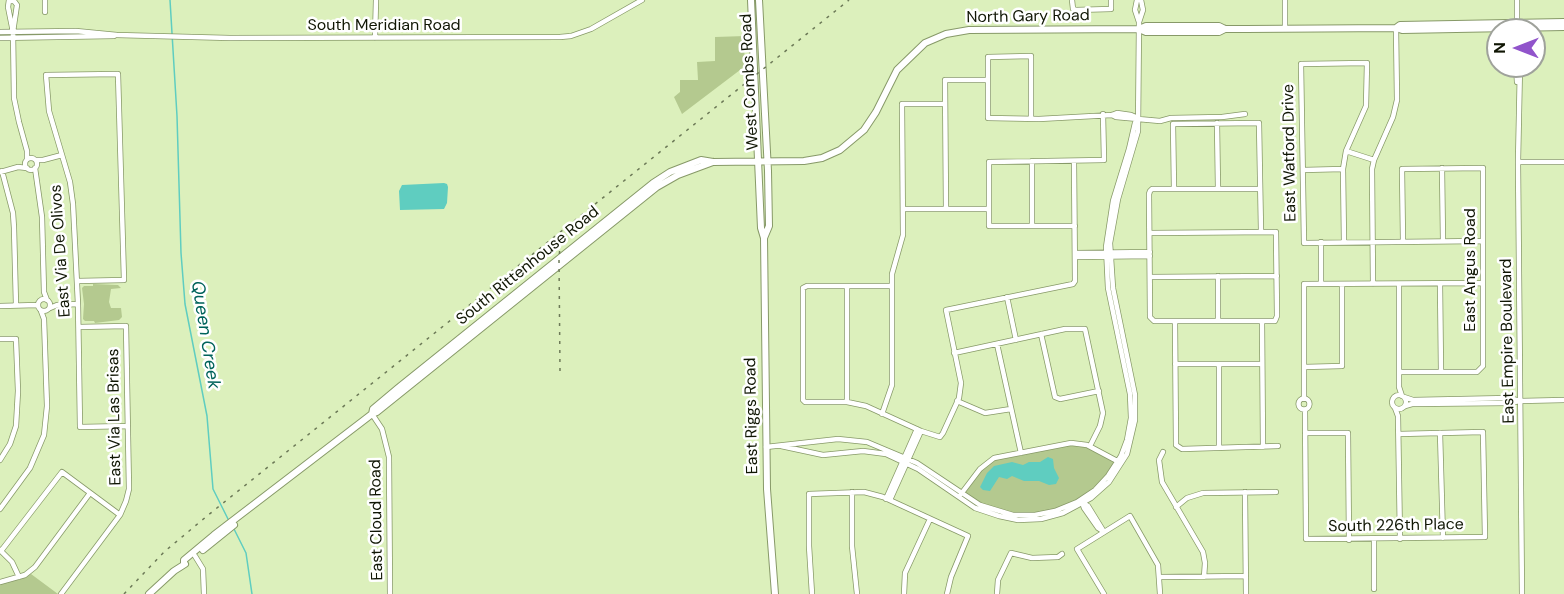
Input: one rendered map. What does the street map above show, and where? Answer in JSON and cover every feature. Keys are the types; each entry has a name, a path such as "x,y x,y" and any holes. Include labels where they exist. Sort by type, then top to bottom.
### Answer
{"main road":[{"name":"West Combs Road","path":"751,0 760,162"},
{"name":"West Combs Road","path":"759,0 768,162"},
{"path":"1546,24 1564,22"},
{"name":"North Gary Road","path":"760,162 818,159 846,146 870,121 897,70 925,43 946,34 969,30 1139,26 1285,28 1396,27 1400,25 1486,27"},
{"name":"North Gary Road","path":"1396,27 1402,30 1486,30"},
{"name":"North Gary Road","path":"1546,27 1564,27"},
{"name":"South Rittenhouse Road","path":"184,564 184,560 377,412 654,190 656,184 669,175 701,160 760,162"},
{"name":"South Rittenhouse Road","path":"372,414 373,409 653,183 675,172 704,167 713,162"},
{"name":"East Riggs Road","path":"760,162 761,228 764,238 765,447 776,594"},
{"name":"East Riggs Road","path":"764,238 769,226 768,162"},
{"name":"South Rittenhouse Road","path":"149,594 215,537"}],"street":[{"path":"0,509 30,468 44,435 47,412 44,319 47,306 44,292 42,217 35,177 15,105 13,32 17,10 15,1 9,0 8,7 13,32"},
{"path":"45,0 45,12"},
{"path":"375,38 376,0"},
{"name":"South Meridian Road","path":"0,32 191,37 566,36 598,26 642,0"},
{"path":"1072,0 1073,9 1111,9 1111,0"},
{"path":"765,447 830,439 846,439 874,444 925,468 960,495 989,509 1020,515 1055,511 1082,502 1120,463 1129,433 1131,402 1108,288 1107,229 1138,118 1139,0"},
{"path":"1285,28 1286,0"},
{"path":"1517,0 1517,18"},
{"path":"1373,284 1371,186 1374,160 1393,117 1396,100 1396,27"},
{"name":"South Meridian Road","path":"0,38 80,35"},
{"path":"1031,119 1031,56 988,57 988,118 1031,119 1103,114 1160,121 1171,118 1245,114"},
{"name":"East Watford Drive","path":"1321,242 1304,243 1301,64 1367,63 1366,106 1346,151"},
{"name":"East Via De Olivos","path":"77,281 124,280 118,74 46,75 49,111 70,182 73,204 79,327 80,427 128,426"},
{"name":"East Empire Boulevard","path":"1518,78 1522,594"},
{"path":"946,209 945,80 988,80"},
{"path":"882,414 892,385 892,274 903,235 902,104 945,104"},
{"path":"1075,226 989,226 989,162 1104,160 1103,114"},
{"path":"1217,123 1218,189"},
{"path":"1174,189 1173,124 1259,123 1261,231"},
{"path":"1344,242 1343,169 1346,151 1374,160"},
{"path":"16,305 13,213 1,172 62,155"},
{"path":"1032,161 1032,226"},
{"path":"892,286 807,286 803,288 804,401 848,402 866,406 940,437 957,401 961,383 946,314 948,309 1072,284 1075,281 1074,161"},
{"path":"1518,162 1564,162"},
{"path":"1403,242 1402,169 1442,168 1443,241"},
{"name":"East Angus Road","path":"1441,372 1480,371 1483,366 1483,168 1442,168"},
{"path":"1303,170 1343,169"},
{"path":"1150,233 1276,232 1277,318 1275,321 1154,321 1151,319 1150,276 1150,233 1150,191 1152,189 1260,189"},
{"path":"903,209 989,209"},
{"path":"1321,284 1321,242 1483,241"},
{"path":"1075,255 1150,254"},
{"path":"1150,276 1277,276"},
{"path":"1218,276 1218,321"},
{"path":"1400,372 1441,372 1440,283"},
{"path":"1349,540 1348,433 1305,433 1305,410 1300,408 1299,404 1300,400 1304,399 1304,284 1482,283"},
{"path":"1304,367 1342,366 1342,284"},
{"path":"1398,416 1403,407 1400,387 1399,284"},
{"path":"847,286 848,402"},
{"path":"39,303 44,292"},
{"path":"1006,297 1016,340"},
{"path":"39,303 47,306"},
{"path":"0,306 39,303 47,306 78,304"},
{"path":"1175,321 1176,445 1182,449 1278,446"},
{"path":"1262,321 1263,447"},
{"name":"East Via Las Brisas","path":"61,594 120,515 129,489 126,326 79,327"},
{"path":"954,353 1065,329 1085,329 1103,413 1090,446"},
{"path":"1041,334 1055,397 1060,399 1099,391"},
{"path":"0,339 16,339 18,409 16,426 10,444 0,460"},
{"path":"997,344 1021,453"},
{"path":"1175,364 1262,364"},
{"path":"1219,364 1219,448"},
{"path":"1400,387 1392,402 1398,416 1400,539"},
{"path":"1396,396 1413,400 1509,398 1520,401"},
{"path":"1395,408 1564,400"},
{"path":"957,401 985,413 1011,409"},
{"name":"East Cloud Road","path":"372,414 382,429 388,457 390,594"},
{"path":"888,499 919,430"},
{"name":"South 226th Place","path":"1305,433 1306,539 1485,537 1483,432 1440,433"},
{"path":"1398,434 1440,433 1443,538"},
{"path":"960,495 990,460 1071,442 1090,446 1120,463"},
{"path":"781,446 822,455 870,451 906,460"},
{"path":"1163,452 1159,460 1160,473 1166,490 1203,552 1204,577"},
{"path":"19,577 14,566 1,550 62,472 120,515"},
{"path":"852,492 852,546 856,594"},
{"path":"812,594 809,494 852,492 873,494 888,499 968,536 951,577 947,594"},
{"path":"1245,492 1246,594"},
{"path":"1176,507 1187,498 1203,493 1276,492"},
{"path":"0,582 19,577 35,567 90,494"},
{"path":"1082,502 1098,528 1104,532"},
{"path":"1104,594 1077,549 1130,516 1158,566 1160,594"},
{"path":"904,594 905,573 930,519"},
{"path":"1374,540 1374,589"},
{"path":"997,594 998,580 1011,553 1032,558 1058,557 1062,554"},
{"path":"195,556 203,568 204,594"},
{"path":"1160,577 1246,576"}],"green space":[{"path":"745,36 744,67 682,114 674,97 680,92 680,80 698,80 697,62 715,61 715,37"},
{"path":"93,284 118,285 121,288 111,289 109,302 111,308 121,308 122,317 119,320 95,323 83,319 82,288 93,286"},
{"path":"1072,444 1089,448 1116,462 1101,482 1069,505 1050,511 1026,514 1007,512 987,506 963,494 981,469 994,460"},
{"path":"31,574 58,594 0,594 0,584"}],"water":[{"path":"444,183 448,187 447,203 444,209 400,210 399,191 402,185"},
{"path":"1048,457 1053,459 1059,478 1056,484 1024,481 1012,476 1007,479 999,477 990,491 980,487 987,473 994,466 1012,462 1023,465 1029,462 1040,462"}],"waterway":[{"name":"Queen Creek","path":"170,0 185,304 207,416 213,489 229,521"},
{"name":"Queen Creek","path":"233,527 246,553 252,594"}],"railway":[{"path":"124,594 164,552 207,516 849,0"},
{"path":"560,371 559,259 560,246 569,229"}]}
